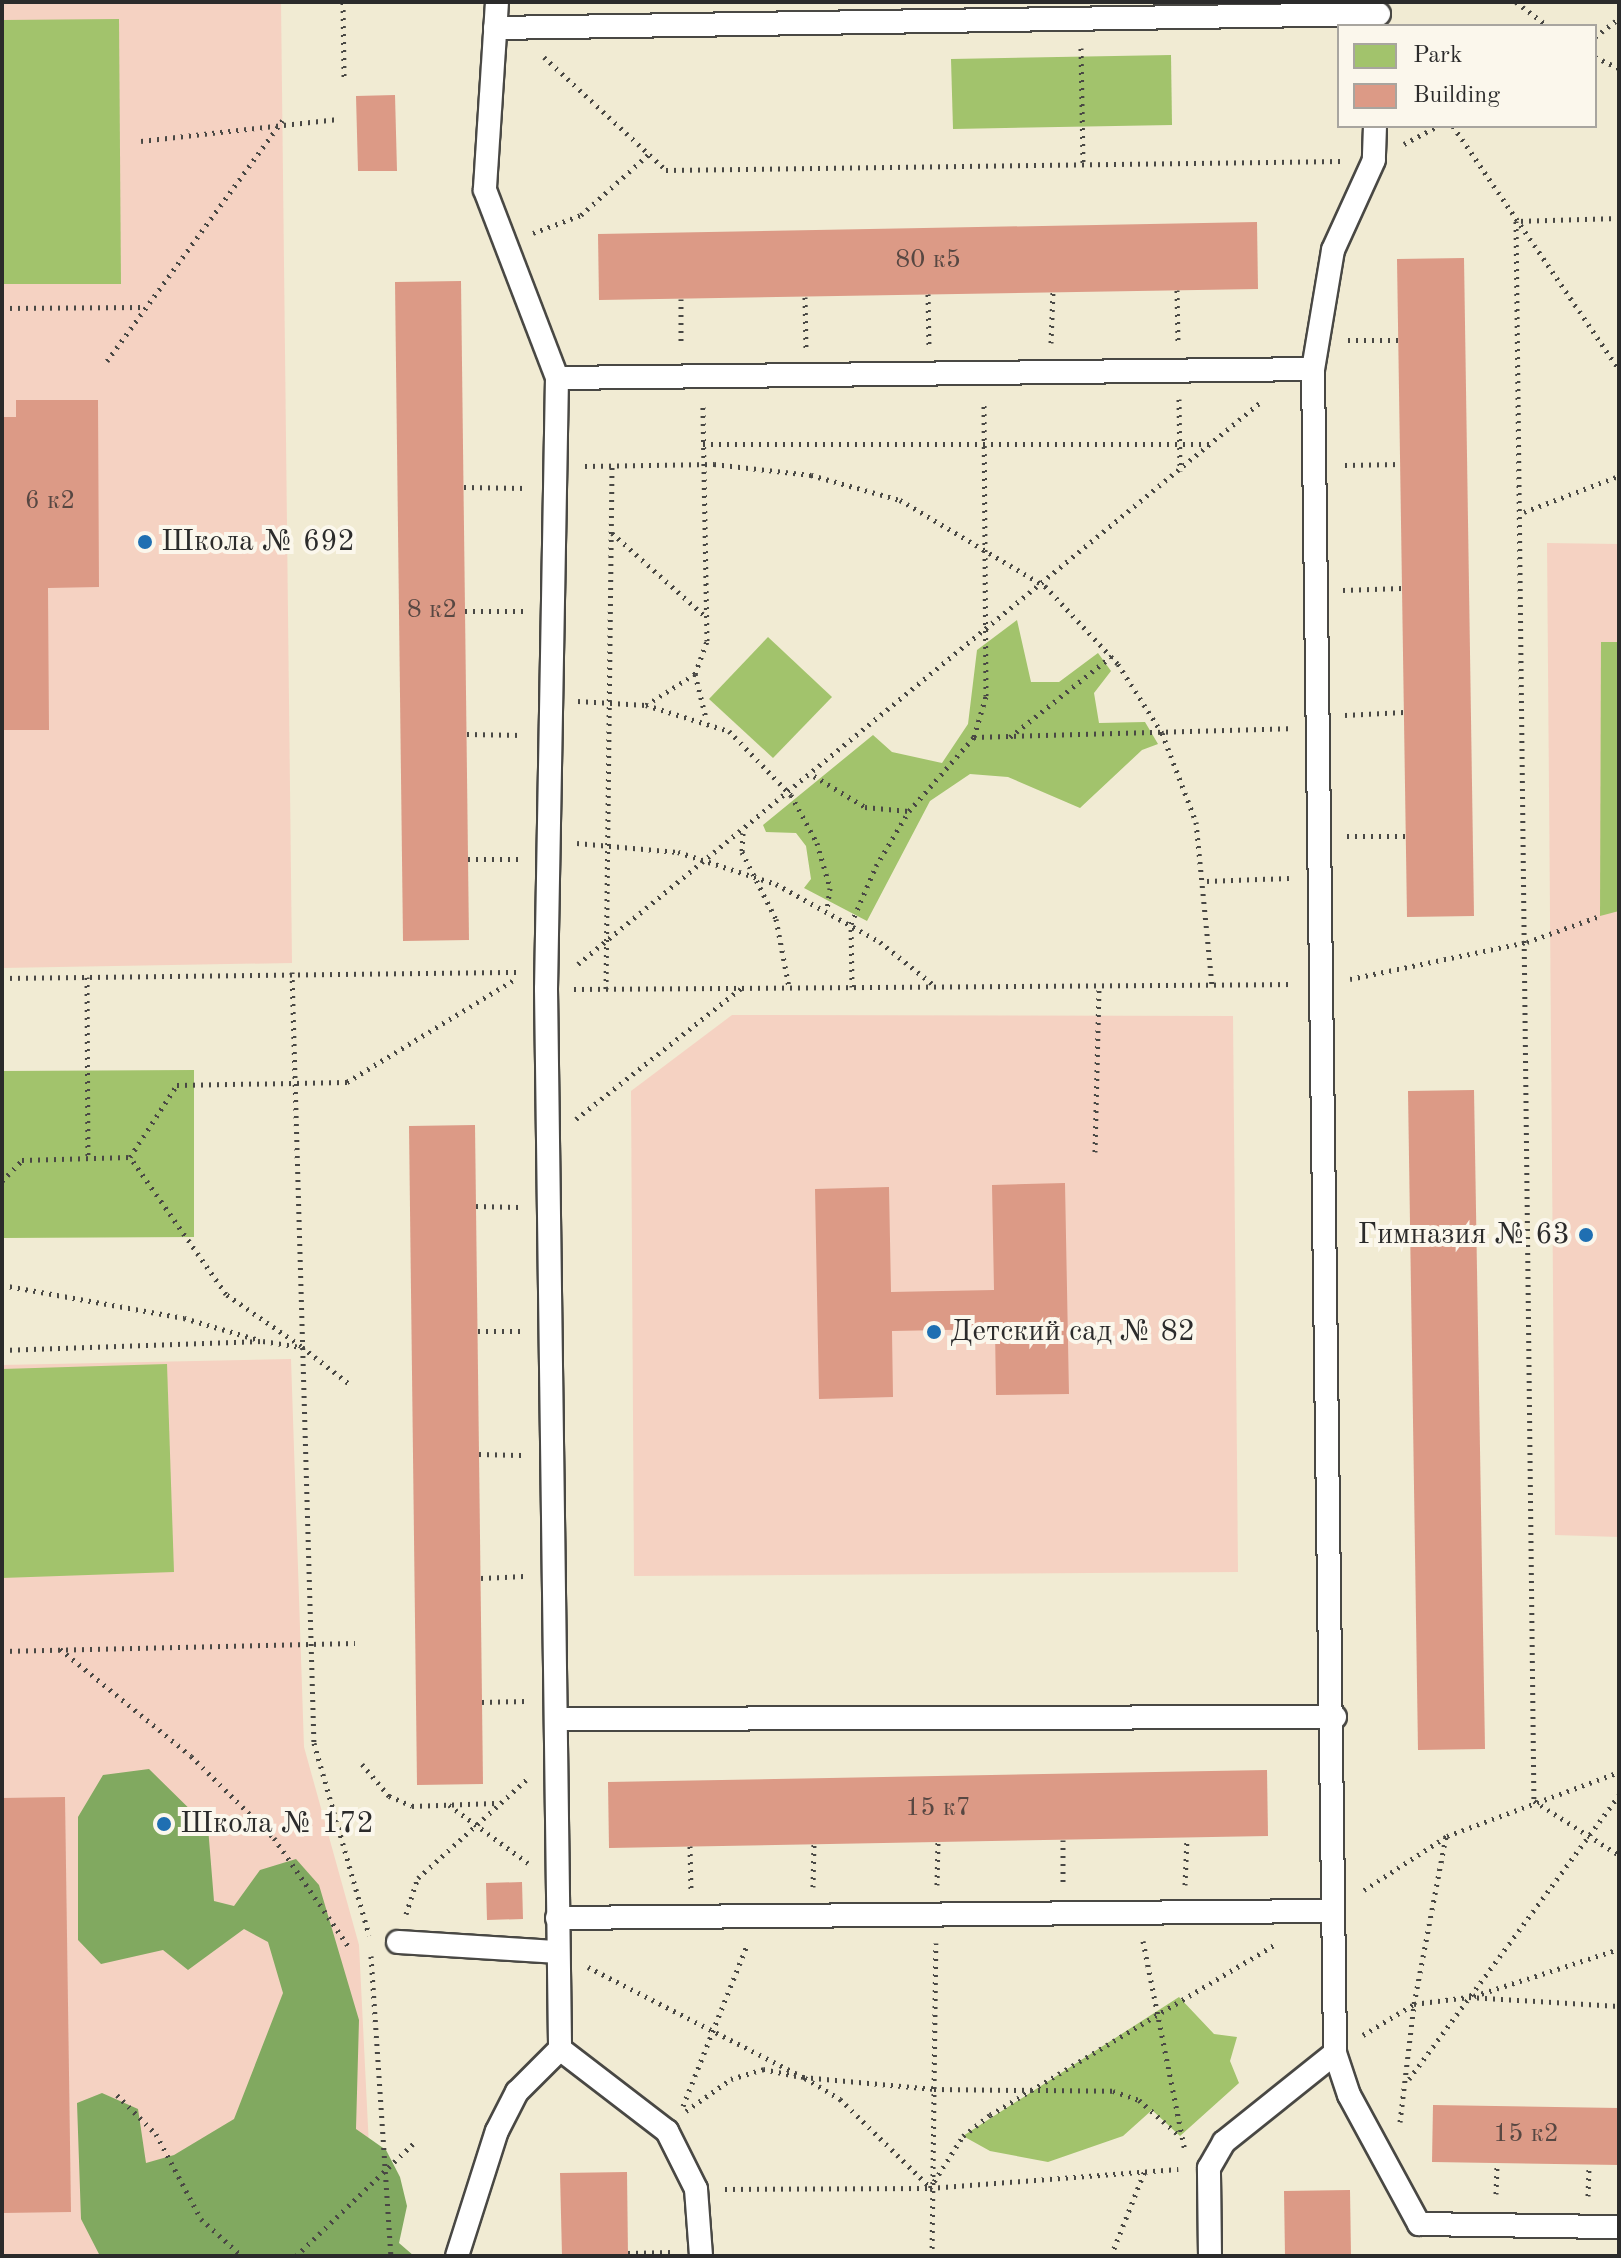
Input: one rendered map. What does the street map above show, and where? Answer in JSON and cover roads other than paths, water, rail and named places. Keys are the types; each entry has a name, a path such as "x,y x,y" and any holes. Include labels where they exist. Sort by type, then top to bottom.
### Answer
{"lane":[{"path":"457,2256 497,2131 517,2092 560,2049 556,1952 561,1710 546,989 557,378 510,242 485,190 504,28 497,2"},
{"path":"504,28 1379,14"},
{"path":"1375,128 1374,160 1333,250 1318,339 1306,369 1316,465 1327,983 1335,1717 1335,2053 1389,2174 1419,2224 1619,2227"},
{"path":"557,378 1306,369"},
{"path":"561,1710 1335,1717"},
{"path":"557,1918 1333,1911"},
{"path":"398,1942 556,1952"},
{"path":"560,2049 667,2131 696,2189 701,2254"},
{"path":"1210,2256 1199,2168 1244,2123 1335,2053"}],"place":[{"name":"Школа № 692","path":"145,542"},
{"name":"Гимназия № 63","path":"1586,1235"},
{"name":"Детский сад № 82","path":"934,1332"},
{"name":"Школа № 172","path":"164,1824"}]}
